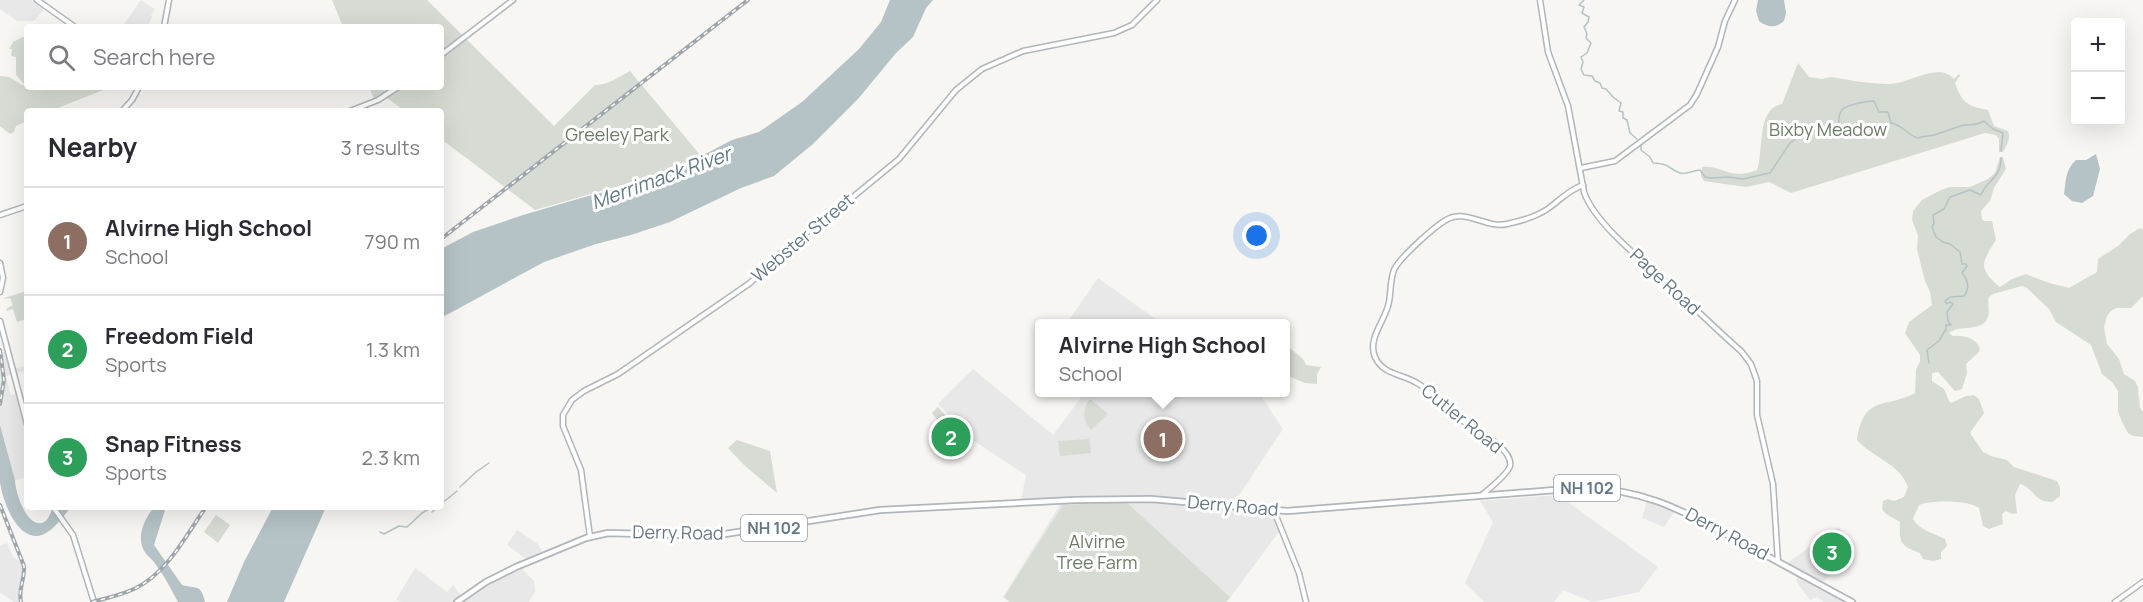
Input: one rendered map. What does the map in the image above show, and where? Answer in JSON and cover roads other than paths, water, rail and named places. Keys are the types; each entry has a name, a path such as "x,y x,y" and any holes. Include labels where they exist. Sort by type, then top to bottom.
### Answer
{"main road":[{"name":"Derry Road","path":"590,537 620,533 723,536 880,510 1074,500 1154,499 1277,511 1580,488 1637,495 1667,504 1690,514 1852,602"},
{"name":"NH 102","path":"457,602 476,588 510,569 590,537"}],"street":[{"path":"37,0 71,24"},
{"path":"165,24 169,0"},
{"path":"444,53 513,0"},
{"name":"Webster Street","path":"590,537 581,470 565,431 564,415 568,406 579,394 618,374 756,278 784,250 904,154 956,90 973,75 992,63 1031,49 1114,33 1132,25 1157,0"},
{"name":"Page Road","path":"1540,0 1548,52 1568,106 1586,198 1596,215 1741,351 1754,368 1758,388 1758,419 1774,493 1778,562"},
{"path":"1581,168 1615,161 1690,105 1718,46 1725,21 1735,0"},
{"path":"125,108 138,90"},
{"path":"358,108 378,100 393,90"},
{"name":"Cutler Road","path":"1482,496 1510,466 1505,451 1487,436 1455,416 1419,384 1388,371 1376,358 1374,340 1388,308 1392,277 1402,259 1454,216 1493,225 1512,223 1545,210 1566,192 1583,184"},
{"path":"0,215 24,207"},
{"path":"0,263 3,276 0,292"},
{"path":"0,321 24,413"},
{"path":"1491,487 1492,495"},
{"path":"55,510 75,540 94,602"},
{"path":"1277,511 1277,517 1299,573 1306,602"},
{"path":"2115,602 2143,582"}],"water":[{"name":"Merrimack River","path":"890,0 933,0 926,8 913,37 896,53 858,99 813,144 774,176 741,188 670,222 544,262 444,316 444,247 473,232 523,215 627,187 669,173 732,140 759,132 802,102 859,49 881,22"},
{"path":"1758,0 1784,0 1786,13 1784,21 1771,26 1759,21 1756,11"},
{"path":"2096,154 2100,169 2093,196 2082,203 2072,201 2064,194 2070,168 2076,160 2086,160"},
{"path":"0,425 19,499 26,514 36,523 42,523 52,510 69,510 46,533 33,536 18,526 12,518 0,482"},
{"path":"152,510 165,510 154,545 182,585 200,589 205,602 178,602 162,574 143,549 141,536"},
{"path":"271,510 325,510 284,602 227,602 244,562"}],"waterway":[{"path":"1584,0 1579,5 1584,7 1582,13 1589,17 1584,27 1586,38 1591,43 1587,53 1581,57 1583,62 1581,69 1584,75 1592,76 1602,88 1621,103 1619,111 1623,112 1623,118 1627,120 1630,133 1637,139"},
{"path":"1641,145 1641,150 1650,157 1653,163 1666,165 1680,173 1700,170 1705,177 1743,179 1770,173 1790,143 1801,135 1823,129 1828,137 1838,127 1839,115 1846,107 1874,101 1879,112 1888,112 1891,123 1918,138 1984,121 1993,129 2003,133 2001,151"},
{"path":"1929,363 1927,350 1939,341 1946,325 1951,325 1947,312 1953,304 1950,302 1947,304 1945,301 1950,297 1964,296 1968,287 1962,273 1967,266 1962,264 1960,252 1936,237 1932,227 1933,215 1944,209 1950,197 1970,190 1981,195 1999,170 2001,158"},
{"path":"460,487 489,463"},
{"path":"444,502 457,491"},
{"path":"380,532 384,534 399,526 407,527 427,510"}],"railway":[{"path":"444,237 748,0"},
{"path":"0,350 4,380 0,404"},
{"path":"0,505 24,566 21,602"},
{"path":"92,602 125,593 158,573 176,552 204,510"}],"place":[{"name":"Freedom Field","path":"951,437"},
{"name":"Alvirne High School","path":"1163,439"},
{"name":"Snap Fitness","path":"1832,552"}],"park label":[{"name":"Bixby Meadow","path":"1828,130"},
{"name":"Greeley Park","path":"617,135"},
{"name":"Alvirne Tree Farm","path":"1097,552"}]}
